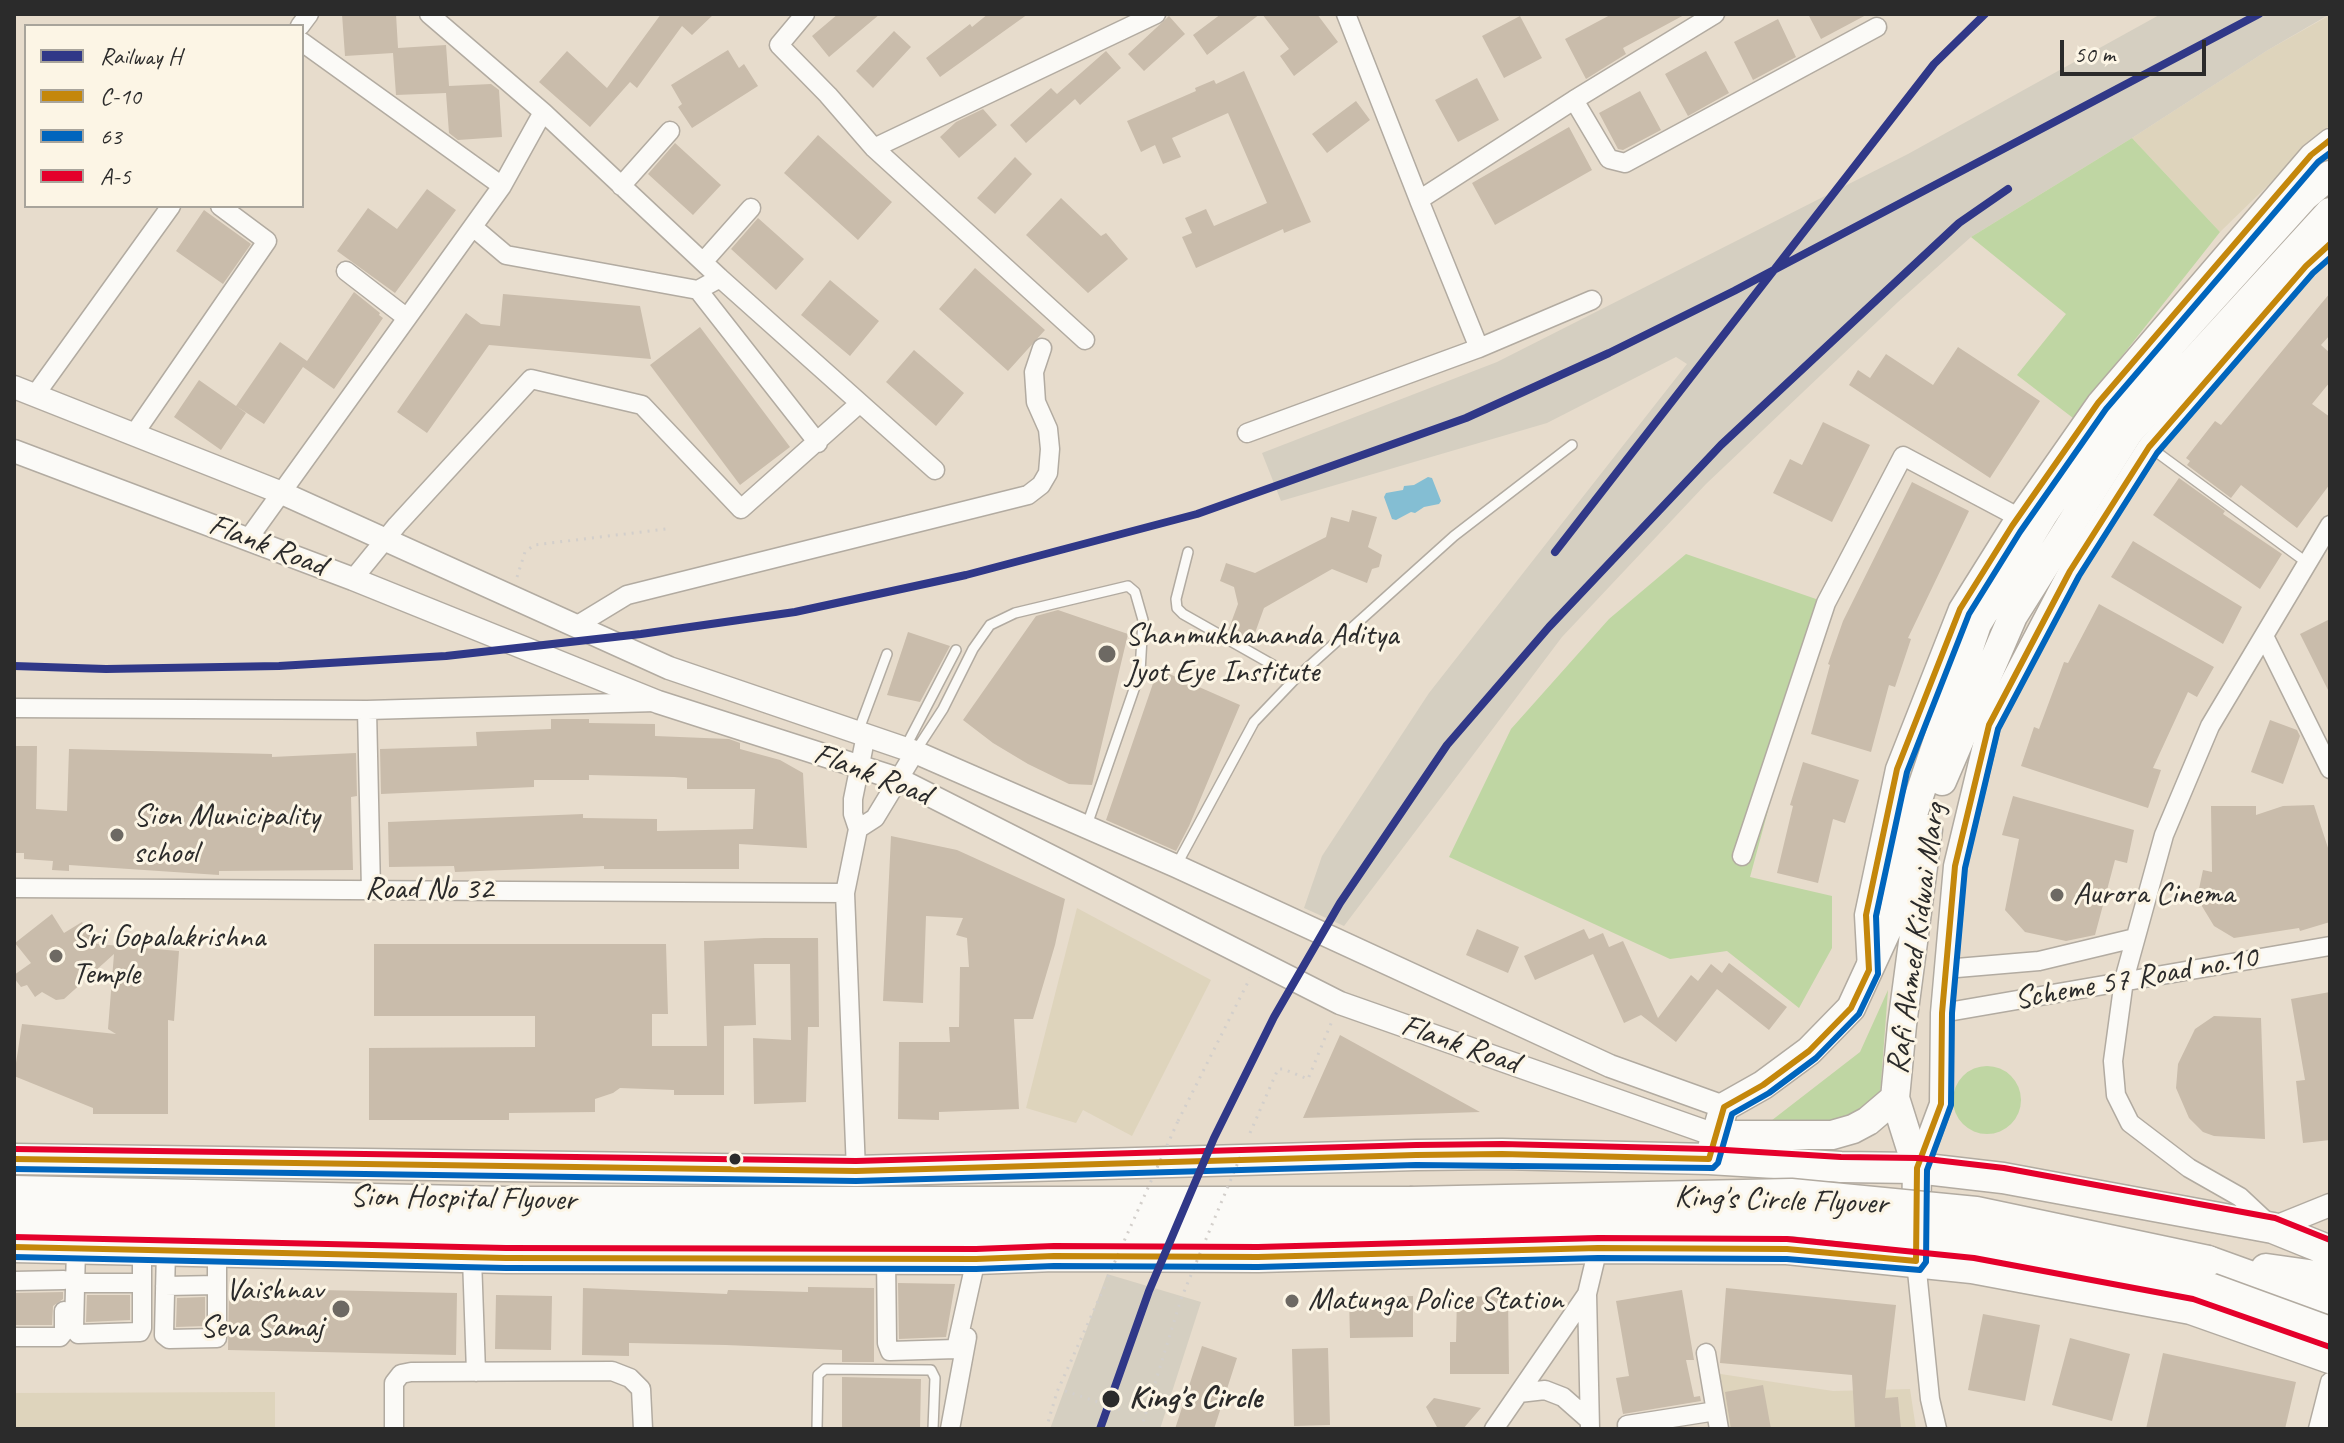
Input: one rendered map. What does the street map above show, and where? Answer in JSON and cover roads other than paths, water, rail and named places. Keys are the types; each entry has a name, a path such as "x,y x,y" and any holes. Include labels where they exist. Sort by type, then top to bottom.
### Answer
{"highway":[{"path":"14,1159 862,1170 1249,1148 1502,1154 1712,1147 1841,1167 1917,1168 2003,1178 2273,1228 2330,1251"},
{"path":"1249,1148 1349,1215"},
{"path":"816,1215 862,1170"},
{"name":"Sion Hospital Flyover","path":"14,1191 506,1202 816,1215"},
{"name":"King's Circle Flyover","path":"1410,1215 1791,1194 1976,1212 2208,1261 2330,1305"},
{"path":"816,1215 1410,1215"},
{"path":"816,1215 879,1257"},
{"name":"Sion Hospital Flyover","path":"14,1219 506,1230 816,1215"},
{"path":"1258,1257 1349,1215"},
{"name":"King's Circle Flyover","path":"1410,1215 1792,1221 1972,1241 2204,1286 2330,1332"},
{"path":"14,1247 472,1258 1258,1257 1598,1248 1787,1249 1972,1268 2191,1309 2330,1358"},
{"path":"2208,1261 2330,1278"}],"main road":[{"path":"1895,1098 1861,1125 1832,1135 1712,1147 1724,1107 1763,1085 1809,1051 1851,1008 1893,917 1914,811 1977,624 2043,515 2118,403 2304,197 2330,175"},
{"name":"Rafi Ahmed Kidwai Marg","path":"1916,1261 1917,1168 1895,1098 1931,806 2013,616 2129,432 2330,212"}],"street":[{"path":"429,14 543,112 720,278 935,470"},
{"path":"805,14 779,45 874,148 1085,340"},
{"path":"874,148 1156,14"},
{"path":"1346,14 1479,348"},
{"path":"1419,200 1715,14"},
{"path":"1574,100 1609,159 1625,163 1877,27"},
{"path":"304,43 502,186"},
{"path":"248,539 502,186 543,112"},
{"path":"621,186 670,131"},
{"path":"1869,970 1866,915 1897,769 1960,609 2018,517 2098,403 2311,155 2330,140"},
{"path":"169,208 24,391 282,493 669,668 910,750 1176,866 1610,1066 1724,1107"},
{"path":"134,434 267,241 223,208"},
{"path":"703,262 751,208"},
{"path":"473,227 506,255 698,290 720,278"},
{"path":"1917,1168 1941,1104 1942,1013 1955,866 1989,725 2070,571 2149,447 2306,266 2330,244"},
{"path":"346,271 407,318"},
{"path":"698,290 818,443"},
{"path":"1247,433 1479,348 1592,300"},
{"path":"576,626 627,595 1028,495 1041,485 1048,473 1048,429 1036,402 1034,372 1042,348"},
{"path":"353,579 385,539 531,379 642,405 741,509 860,403"},
{"name":"Flank Road","path":"14,451 353,579 658,702 898,779 1340,1003 1712,1147"},
{"path":"1742,856 1826,603 1903,456 2018,517"},
{"path":"2330,525 2210,726 2164,835 2124,980 2113,1061 2116,1095 2130,1123 2189,1168 2240,1197 2273,1228 2330,1205"},
{"path":"2264,636 2330,769"},
{"path":"14,708 367,710 658,702"},
{"path":"367,710 371,890"},
{"path":"862,734 853,799 853,814 858,829 845,893 862,1170"},
{"path":"858,829 875,818 898,779 910,750"},
{"name":"Road No 32","path":"14,888 845,893"},
{"path":"1945,969 2039,961 2135,938"},
{"name":"Scheme 57 Road no.10","path":"1942,1013 2330,946"},
{"path":"70,1248 74,1329 78,1334 140,1332 142,1283 154,1250"},
{"path":"1589,1424 1587,1294 1598,1248"},
{"path":"154,1250 165,1286 166,1338 214,1340 218,1334 217,1252"},
{"path":"879,1257 890,1351 956,1349 983,1258"},
{"path":"472,1258 476,1372"},
{"path":"950,1429 983,1258"},
{"path":"1916,1261 1930,1399 1937,1429"},
{"path":"14,1281 142,1283"},
{"path":"14,1337 63,1335 70,1281"},
{"path":"165,1286 217,1285"},
{"path":"1494,1429 1587,1294"},
{"path":"1627,1425 1717,1420 1706,1353"},
{"path":"394,1429 394,1383 401,1374 612,1371 630,1378 641,1389 643,1429"},
{"path":"2318,1429 2330,1382"},
{"path":"1519,1393 1545,1390 1563,1397 1589,1424"}],"lane":[{"path":"1176,866 1254,722 1296,678 1454,536 1572,445"},
{"path":"2149,447 2306,562"},
{"path":"1188,552 1176,599 1177,608 1296,678"},
{"path":"910,750 943,709 973,649 990,625 1015,613 1128,586 1135,592 1143,620 1140,672 1086,826"},
{"path":"910,750 956,650"},
{"path":"862,734 887,654"},
{"path":"817,1429 818,1375 825,1369 840,1369 931,1370 935,1378 933,1429"}],"water":[{"path":"1432,478 1441,501 1439,504 1392,519 1384,497 1386,493 1403,490 1404,486 1414,485"}],"rail line":[{"name":"H","path":"1555,552 1934,64 1985,14"},
{"name":"H","path":"14,666 106,669 279,666 446,656 641,634 795,612 966,575 1197,514 1466,418 1609,353 1734,291 2259,14"},
{"name":"H","path":"1100,1429 1149,1291 1214,1138 1274,1017 1340,903 1447,745 1549,627 1721,445 1959,223 2008,189"}],"place":[{"name":"Shanmukhananda Aditya Jyot Eye Institute","path":"1107,654"},
{"name":"Sion Municipality school","path":"117,835"},
{"name":"Aurora Cinema","path":"2057,895"},
{"name":"Sri Gopalakrishna Temple","path":"56,956"},
{"name":"Matunga Police Station","path":"1292,1301"},
{"name":"Vaishnav Seva Samaj","path":"341,1309"},
{"name":"King's Circle","path":"1111,1399"}]}
